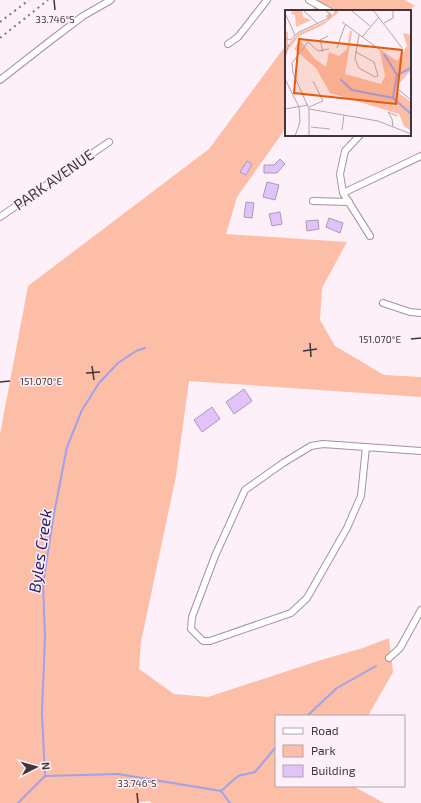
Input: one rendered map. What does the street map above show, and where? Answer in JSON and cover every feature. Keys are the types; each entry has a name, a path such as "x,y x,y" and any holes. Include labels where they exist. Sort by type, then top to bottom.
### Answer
{"street":[{"path":"0,80 83,16 111,0"},
{"path":"228,44 238,37 267,0"},
{"path":"309,0 327,10"},
{"path":"359,136 345,151 340,174 343,193 370,236"},
{"name":"PARK AVENUE","path":"0,217 109,142"},
{"path":"343,193 421,156"},
{"path":"313,201 348,202"},
{"path":"383,303 410,312 421,312"},
{"path":"366,447 361,496 347,528 308,598 291,613 210,641 203,641 191,629 192,617 215,556 245,490 283,463 311,446 323,444 366,447 421,451"},
{"path":"390,658 400,648 421,610"}],"green space":[{"path":"319,0 405,0 415,6 409,10 312,10"},
{"path":"285,46 285,129 237,197 226,234 347,242 322,288 320,320 335,346 384,375 421,377 421,397 189,381 176,476 141,642 139,669 174,694 208,697 321,660 363,648 389,638 393,672 369,715 275,715 275,787 355,787 384,803 152,803 148,801 134,803 0,803 0,434 28,286 209,149"}],"building":[{"path":"280,159 285,164 277,173 264,173 264,165 274,165"},
{"path":"247,161 252,164 246,175 240,172"},
{"path":"267,182 279,185 275,200 263,197"},
{"path":"246,202 254,203 252,218 244,217"},
{"path":"280,212 282,224 272,226 269,214"},
{"path":"329,218 343,223 340,233 326,227"},
{"path":"318,220 319,229 307,231 306,221"},
{"path":"244,389 252,401 234,414 226,402"},
{"path":"212,407 220,419 202,432 194,420"}],"waterway":[{"name":"Byles Creek","path":"18,803 45,776 42,713 45,637 43,584 53,519 67,447 82,410 99,383 118,363 136,351 145,348"},
{"path":"308,715 337,688 376,666"},
{"path":"221,791 238,776 255,772 275,748"},
{"path":"45,776 118,774 221,791 230,803"}],"railway":[{"path":"0,22 29,0"},
{"path":"0,38 48,0"}]}
